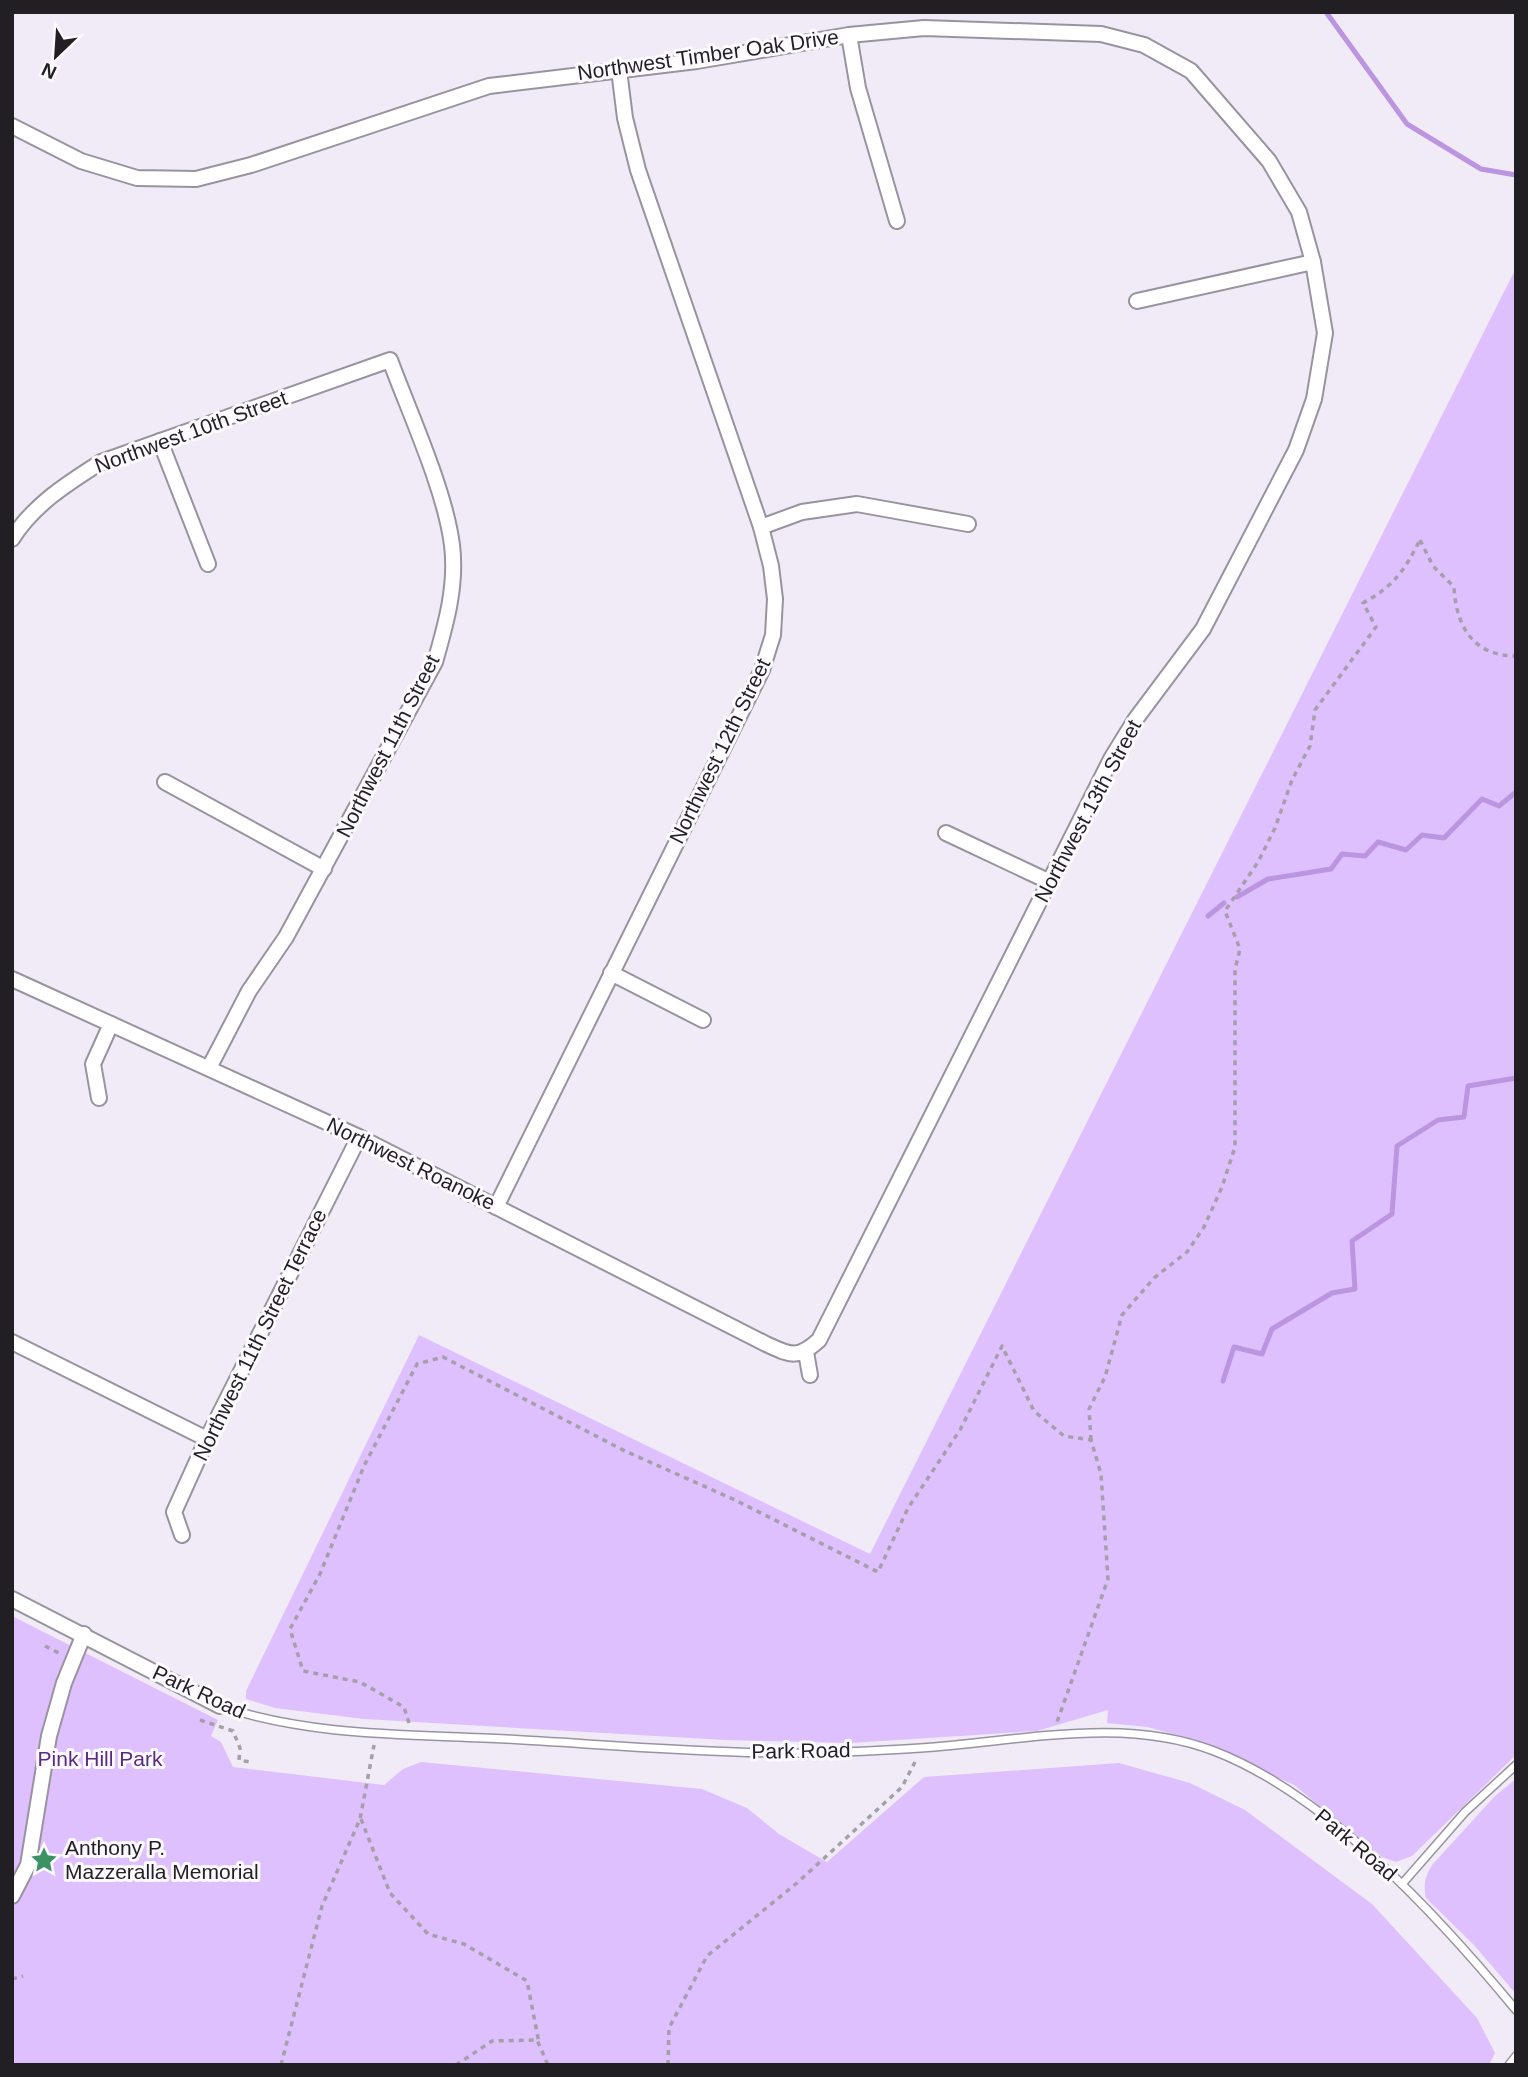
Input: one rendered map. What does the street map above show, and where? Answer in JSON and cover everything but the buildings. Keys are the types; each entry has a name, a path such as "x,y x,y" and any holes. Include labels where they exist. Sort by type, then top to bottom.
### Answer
{"street":[{"name":"Northwest Timber Oak Drive","path":"12,126 81,161 136,178 197,178 251,165 489,86 697,61 849,36 924,28 1101,34 1144,45 1192,71 1269,161 1299,212 1313,262"},
{"path":"849,36 858,88 897,221"},
{"name":"Northwest 12th Street","path":"496,1206 762,670 773,635 775,599 761,527 638,170 625,118 619,70"},
{"path":"1137,301 1313,262"},
{"name":"Northwest 13th Street","path":"806,1352 818,1340 1111,760 1135,720 1203,629 1296,450 1314,399 1325,333 1313,262"},
{"name":"Northwest 10th Street","path":"12,539 34,511 69,482 101,462 390,360"},
{"name":"Northwest 11th Street","path":"210,1066 249,991 286,937 324,869 435,662 447,619 453,582 452,545 445,511 390,360"},
{"path":"160,441 208,564"},
{"path":"761,527 802,512 857,504 968,524"},
{"path":"165,782 324,869"},
{"path":"946,833 1050,883"},
{"path":"611,973 703,1020"},
{"name":"Northwest Roanoke","path":"12,979 210,1066 359,1137 766,1344 794,1354 806,1352"},
{"path":"99,1098 93,1064 111,1024"},
{"name":"Northwest 11th Street Terrace","path":"182,1535 174,1512 207,1439 359,1137"},
{"path":"12,1342 207,1439"},
{"path":"806,1352 810,1375"},
{"name":"Park Road","path":"12,1599 220,1706"},
{"path":"12,1896 28,1865 49,1736 64,1683 84,1634"}],"lane":[{"name":"Park Road","path":"220,1706 279,1723 376,1732 774,1753 921,1748 1118,1732 1160,1736 1213,1750 1279,1783 1317,1810 1402,1884 1475,1960 1516,2010"},
{"path":"1402,1884 1465,1812 1516,1765"},
{"path":"1509,2065 1516,2056"}],"path":[{"path":"1051,1737 1108,1579 1101,1474 1091,1440 1089,1409 1105,1377 1122,1315 1154,1278 1187,1252 1204,1227 1223,1187 1235,1147 1235,970 1240,948 1225,911 1258,862 1275,828 1292,780 1310,746 1315,710 1376,627 1363,603 1387,590 1406,568 1420,540 1433,566 1454,587 1455,611 1471,639 1491,654 1516,656"},
{"path":"412,1734 404,1707 360,1682 303,1671 290,1629 320,1574 364,1466 417,1364 443,1357 625,1451 735,1500 878,1572 908,1508 960,1430 1002,1346 1034,1411 1064,1436 1091,1440"},
{"path":"200,1720 228,1727 240,1748 239,1760 250,1762"},
{"path":"281,2065 322,1906 360,1817 376,1732"},
{"path":"668,2065 669,2028 708,1956 797,1883 902,1787 915,1762"},
{"path":"360,1817 390,1893 428,1934 464,1944 527,1981 539,2043 548,2065"},
{"path":"12,1979 23,1976"},
{"path":"456,2065 492,2041 537,2040 539,2043"}],"green space":[{"path":"1516,268 1516,1755 1412,1856 1396,1862 1382,1857 1294,1785 1196,1740 1147,1727 1107,1723 1108,1710 1037,1731 851,1743 725,1740 364,1719 275,1708 246,1699 246,1691 419,1335 870,1554"},
{"name":"Pink Hill Park","path":"12,1616 218,1720 211,1736 221,1742 233,1767 384,1785 403,1769 421,1762 702,1789 747,1808 779,1834 827,1862 924,1777 1119,1763 1190,1783 1245,1810 1372,1904 1477,2018 1495,2053 1489,2065 12,2065"},
{"path":"1516,1779 1516,1994 1474,1945 1426,1898 1425,1889 1426,1877 1432,1865 1495,1796"}],"waterway":[{"path":"1326,12 1407,124 1481,169 1516,175"},
{"path":"1237,897 1268,879 1331,869 1342,854 1365,856 1378,842 1406,850 1422,835 1444,838 1482,799 1499,806 1516,792"},
{"path":"1208,916 1224,903"},
{"path":"1223,1381 1234,1347 1262,1354 1272,1329 1332,1293 1355,1289 1352,1241 1392,1214 1397,1146 1438,1120 1464,1117 1468,1086 1516,1078"}],"place":[{"name":"Anthony P. Mazzeralla Memorial","path":"44,1860"}]}
